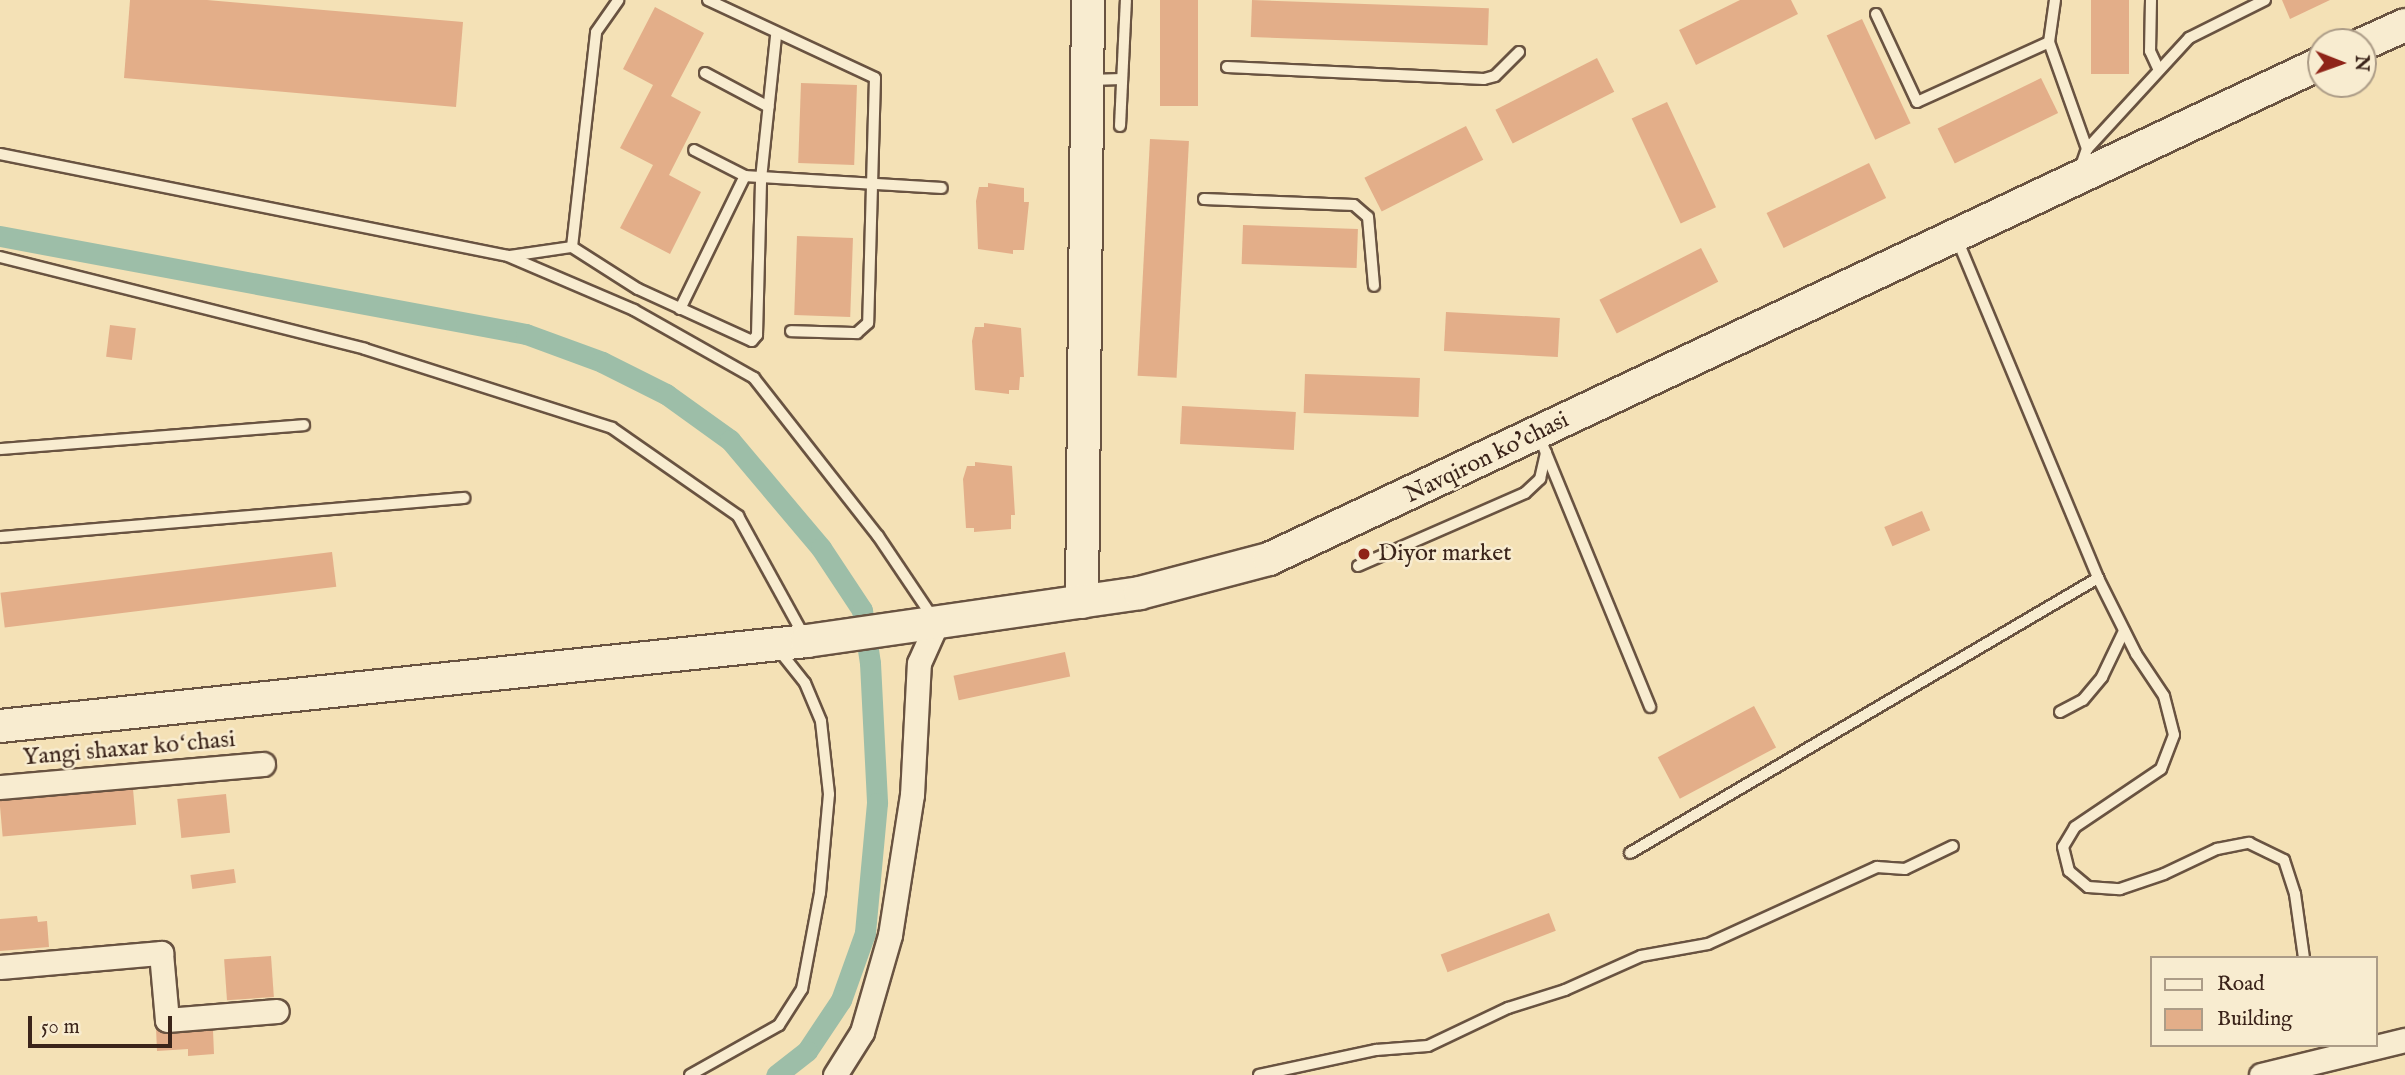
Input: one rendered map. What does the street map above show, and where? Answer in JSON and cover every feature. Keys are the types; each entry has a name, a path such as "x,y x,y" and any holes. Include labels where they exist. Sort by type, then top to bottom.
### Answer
{"main road":[{"path":"1082,602 1088,0"},
{"path":"2377,38 2405,25"},
{"name":"Navqiron ko'chasi","path":"0,726 807,641 1140,593 1269,559 1542,443 2008,208 2082,162 2307,69"}],"street":[{"path":"835,1075 862,1032 890,935 912,795 919,663 937,623"},
{"name":"Yangi shaxar koʻchasi","path":"0,787 263,764"},
{"path":"0,967 161,953 167,1020 277,1011"},
{"path":"2377,1044 2405,1040"},
{"path":"2261,1075 2316,1053 2357,1047"}],"lane":[{"path":"572,247 596,32 618,0"},
{"path":"708,0 776,36 875,78 869,323 857,333 792,331"},
{"path":"1120,126 1126,0"},
{"path":"2055,0 2049,42 2082,162"},
{"path":"2151,0 2150,51 2159,70"},
{"path":"2082,162 2189,38 2264,0"},
{"path":"1877,14 1917,102 2049,42"},
{"path":"508,256 572,247 680,309 747,342 757,335 761,179 776,36"},
{"path":"1227,67 1484,79 1495,76 1519,52"},
{"path":"705,74 769,107"},
{"path":"1087,80 1122,79"},
{"path":"694,150 746,176 761,179 942,188"},
{"path":"0,155 508,256 634,310 754,378 878,536 937,623"},
{"path":"680,309 746,176"},
{"path":"1204,199 1354,205 1368,217 1374,286"},
{"path":"1954,233 2098,578 2124,631 2164,696 2174,735 2161,769 2075,827 2063,846 2069,871 2088,887 2120,888 2164,874 2217,849 2249,843 2284,860 2295,894 2304,956"},
{"path":"0,257 365,349 612,428 738,516 807,641"},
{"path":"0,268 14,259"},
{"path":"0,449 304,425"},
{"path":"1358,566 1525,493 1540,479 1542,443"},
{"path":"1542,443 1650,707"},
{"path":"0,537 464,498"},
{"path":"1630,853 2098,578"},
{"path":"2060,712 2083,700 2102,677 2124,631"},
{"path":"690,1075 779,1026 802,989 820,893 829,794 821,721 804,683 774,644"},
{"path":"1259,1075 1376,1050 1428,1045 1508,1008 1565,990 1641,956 1708,944 1877,867 1905,869 1953,846"}],"building":[{"path":"130,0 207,0 463,22 456,107 124,78"},
{"path":"1160,0 1198,0 1198,106 1160,106"},
{"path":"1252,0 1489,8 1488,45 1251,37"},
{"path":"1740,0 1791,0 1798,14 1696,65 1679,30"},
{"path":"2091,0 2129,0 2129,74 2091,74"},
{"path":"2282,0 2330,0 2290,19"},
{"path":"655,7 704,33 671,96 701,112 669,175 701,192 670,254 620,228 653,165 620,148 653,85 623,69"},
{"path":"1862,19 1911,123 1875,140 1827,35"},
{"path":"1597,58 1614,92 1513,144 1495,110"},
{"path":"2041,78 2058,113 1955,163 1938,128"},
{"path":"801,83 857,85 854,165 798,163"},
{"path":"1667,102 1716,207 1681,224 1632,118"},
{"path":"1466,126 1483,160 1382,212 1364,178"},
{"path":"1150,139 1189,141 1177,378 1138,376"},
{"path":"1869,163 1886,198 1784,248 1767,213"},
{"path":"988,183 1024,188 1024,202 1029,202 1024,250 1013,250 1013,254 978,249 976,201 979,187 988,187"},
{"path":"1243,225 1358,229 1357,268 1242,264"},
{"path":"797,236 853,238 850,317 794,315"},
{"path":"1701,248 1718,282 1617,334 1599,300"},
{"path":"1446,312 1560,318 1558,357 1444,351"},
{"path":"984,323 1021,328 1024,377 1020,377 1019,390 1009,390 1009,394 975,390 972,341 975,327 984,327"},
{"path":"110,325 136,328 132,360 106,357"},
{"path":"1305,374 1420,378 1419,417 1304,413"},
{"path":"1182,406 1296,412 1294,450 1180,444"},
{"path":"975,462 1012,466 1015,515 1011,515 1011,529 974,532 974,528 966,528 963,479 967,466 975,466"},
{"path":"1922,511 1930,530 1892,546 1884,527"},
{"path":"332,552 336,587 5,627 0,593"},
{"path":"1065,652 1070,676 959,700 953,676"},
{"path":"1754,706 1776,747 1680,799 1658,757"},
{"path":"133,789 136,825 3,837 0,801"},
{"path":"226,794 230,833 181,838 177,799"},
{"path":"234,869 236,883 192,889 190,875"},
{"path":"1549,913 1556,931 1448,972 1441,955"},
{"path":"37,916 38,922 47,921 49,947 0,951 0,919"},
{"path":"271,956 274,997 227,1000 224,959"},
{"path":"156,1028 168,1034 213,1030 214,1054 188,1056 188,1049 157,1051"}],"waterway":[{"path":"0,236 526,334 602,362 666,394 730,440 821,548 862,610 870,663 877,803 865,933 841,1000 807,1051 776,1075"}],"place":[{"name":"Diyor market","path":"1364,554"}]}
